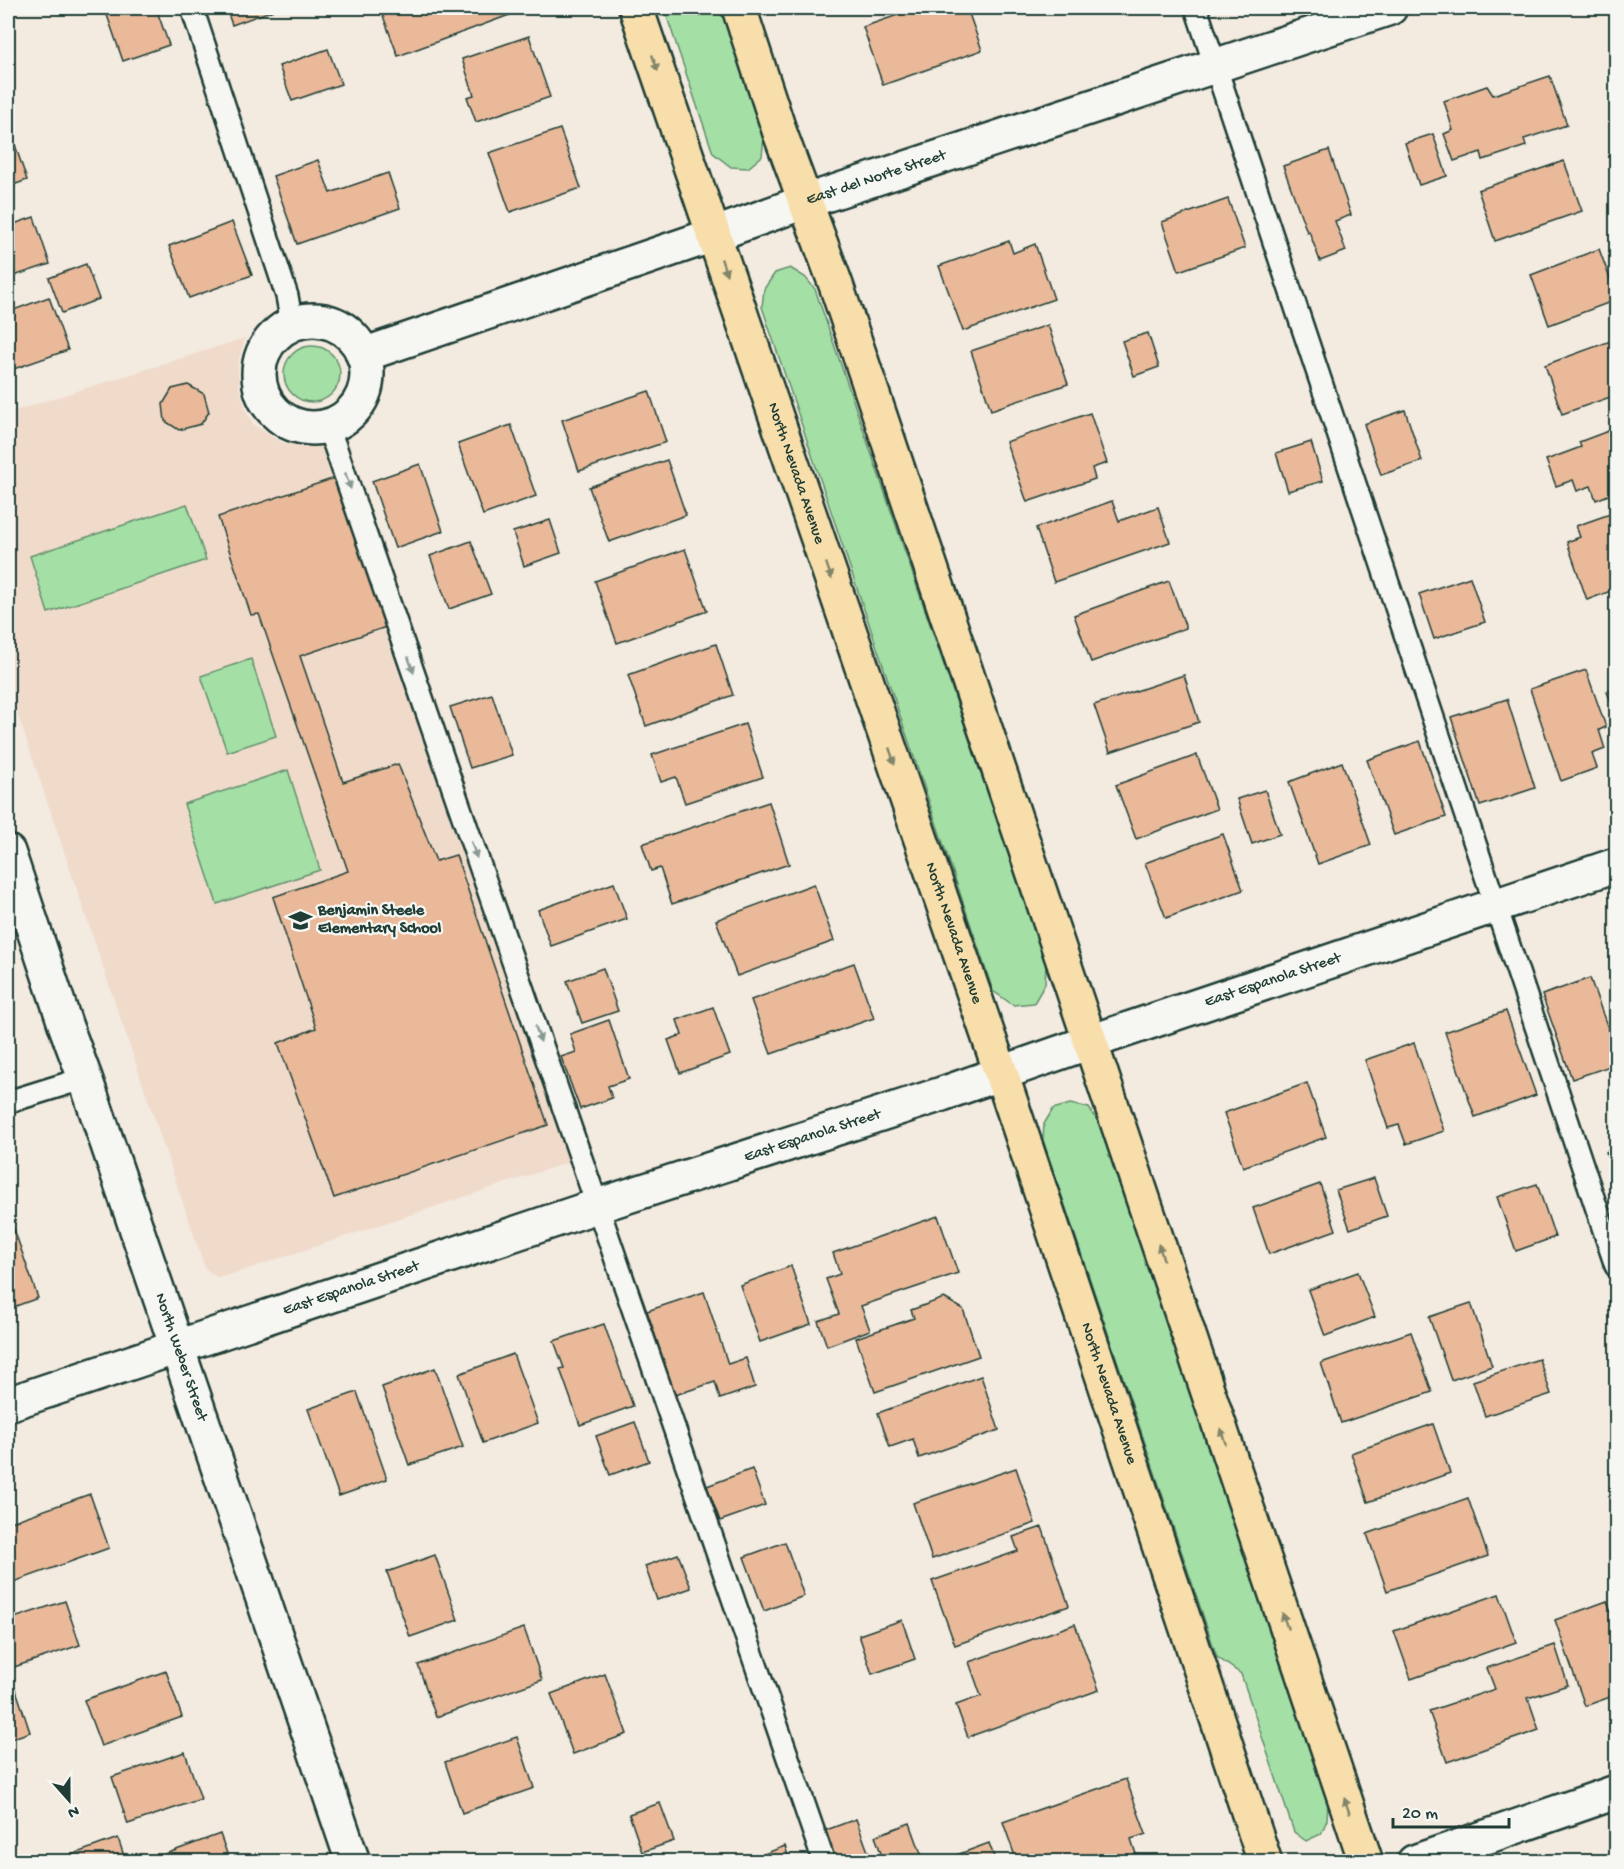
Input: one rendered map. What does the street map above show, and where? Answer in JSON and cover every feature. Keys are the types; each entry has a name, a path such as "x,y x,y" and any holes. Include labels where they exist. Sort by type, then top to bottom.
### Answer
{"main road":[{"name":"North Nevada Avenue","path":"636,8 1001,1073 1265,1862"},
{"path":"739,8 780,133 807,201 1366,1862"}],"street":[{"name":"East del Norte Street","path":"363,354 807,201 1390,8"},
{"path":"309,320 326,322 342,328 363,354 367,372 364,390 356,406 343,418 327,426 303,427 281,418 270,407 262,392 259,376 261,360 267,345 278,332 292,324 309,320"},
{"name":"North Weber Street","path":"8,852 353,1862"},
{"name":"East Espanola Street","path":"8,1404 597,1206 942,1094 1617,865"},
{"path":"1414,1862 1617,1792"}],"lane":[{"path":"192,8 287,296 292,324"},
{"path":"1196,8 1617,1266"},
{"path":"327,426 824,1862"},
{"path":"8,1102 85,1078"}],"shaded area":[{"name":"Benjamin Steele Elementary School","path":"245,338 238,363 239,388 247,413 254,425 281,442 293,445 310,446 346,436 593,1154 230,1275 216,1277 205,1268 8,686 8,413"}],"green space":[{"path":"664,8 721,8 764,137 762,156 748,168 731,167 713,153"},
{"path":"790,268 805,277 815,289 1046,963 1045,984 1034,1003 1013,1005 993,991 762,307 764,289 775,273"},
{"path":"312,346 323,348 332,354 338,363 340,374 338,385 332,394 323,400 312,402 301,400 292,394 286,385 284,374 286,363 292,354 301,348"},
{"path":"187,504 206,560 48,613 30,556"},
{"path":"251,659 276,736 227,752 201,676"},
{"path":"288,770 320,870 217,904 184,804"},
{"path":"1070,1104 1089,1108 1099,1123 1328,1799 1327,1820 1321,1834 1306,1841 1294,1832 1241,1674 1217,1657 1043,1140 1044,1124 1053,1109"}],"building":[{"path":"130,8 156,8 169,45 123,61 107,15"},
{"path":"226,8 279,8 232,25"},
{"path":"380,8 509,8 512,14 398,56"},
{"path":"918,8 967,8 982,50 883,85 863,27"},
{"path":"529,36 550,97 476,122 467,97 474,95 462,59"},
{"path":"328,49 341,84 292,101 279,66"},
{"path":"1550,76 1567,125 1524,139 1526,146 1483,160 1481,152 1454,161 1444,134 1453,130 1444,101 1487,86 1493,95"},
{"path":"560,129 581,188 510,212 489,153"},
{"path":"11,133 27,180 8,187 8,135"},
{"path":"1433,134 1447,176 1419,185 1405,143"},
{"path":"1329,150 1351,215 1335,221 1346,251 1320,261 1283,166"},
{"path":"318,160 330,193 388,173 400,208 297,244 273,176"},
{"path":"1564,161 1582,211 1495,241 1478,190"},
{"path":"1228,199 1245,248 1179,271 1162,222"},
{"path":"34,217 50,264 8,278 8,226"},
{"path":"232,222 252,275 189,298 169,246"},
{"path":"1009,241 1013,253 1035,244 1054,299 963,331 939,266"},
{"path":"1599,249 1616,300 1549,325 1531,275"},
{"path":"86,264 99,299 62,313 49,278"},
{"path":"49,297 68,350 8,371 8,312"},
{"path":"1048,325 1068,384 991,410 971,351"},
{"path":"1148,333 1159,367 1134,376 1122,341"},
{"path":"1616,339 1616,395 1562,414 1545,365"},
{"path":"188,385 204,394 209,412 201,424 179,430 165,421 163,404 172,389"},
{"path":"649,391 666,442 579,471 562,420"},
{"path":"1405,410 1422,461 1381,475 1364,424"},
{"path":"1090,413 1107,463 1092,468 1095,479 1027,502 1006,442"},
{"path":"511,425 536,496 483,515 458,444"},
{"path":"1616,428 1616,492 1596,500 1591,486 1577,491 1573,480 1556,486 1546,460 1581,447 1579,442"},
{"path":"1311,442 1323,481 1288,491 1276,453"},
{"path":"667,460 686,515 609,542 589,487"},
{"path":"420,464 443,531 395,548 372,481"},
{"path":"338,477 389,626 300,656 343,782 398,764 436,861 456,855 548,1125 334,1198 278,1043 316,1028 273,897 348,871 259,614 251,615 218,517"},
{"path":"1112,501 1119,521 1158,507 1170,542 1054,582 1036,528"},
{"path":"1613,513 1616,521 1616,589 1587,600 1567,542 1580,537 1576,526"},
{"path":"550,520 561,553 524,566 513,532"},
{"path":"471,541 491,594 449,609 430,556"},
{"path":"685,549 707,611 617,643 595,581"},
{"path":"1470,577 1485,622 1434,639 1419,594"},
{"path":"1169,581 1186,628 1091,662 1074,615"},
{"path":"716,644 733,695 646,726 628,675"},
{"path":"1586,670 1606,727 1599,730 1605,749 1592,754 1597,768 1561,781 1530,689"},
{"path":"1184,675 1199,722 1110,752 1094,705"},
{"path":"1616,688 1616,714 1607,692"},
{"path":"492,694 512,755 470,768 450,707"},
{"path":"1507,699 1535,788 1480,806 1451,717"},
{"path":"745,724 763,777 685,803 676,777 661,782 652,755"},
{"path":"1420,741 1446,817 1394,835 1367,760"},
{"path":"1197,755 1217,809 1136,839 1116,785"},
{"path":"1342,762 1371,845 1318,864 1289,782"},
{"path":"1265,790 1280,834 1252,844 1237,799"},
{"path":"769,802 789,864 672,904 660,868 651,871 642,844"},
{"path":"1223,834 1243,890 1166,918 1145,863"},
{"path":"614,883 627,919 551,946 538,910"},
{"path":"814,884 834,941 737,976 716,920"},
{"path":"854,963 874,1018 771,1054 751,1000"},
{"path":"603,968 618,1011 582,1023 567,981"},
{"path":"1590,978 1616,1051 1616,1064 1572,1079 1542,995"},
{"path":"713,1007 730,1055 680,1073 668,1040 682,1035 677,1020"},
{"path":"1506,1011 1536,1095 1475,1117 1445,1032"},
{"path":"609,1020 629,1079 608,1086 612,1098 580,1109 561,1057 576,1052 570,1034"},
{"path":"1414,1043 1444,1131 1406,1144 1399,1125 1388,1128 1365,1060"},
{"path":"1307,1083 1326,1137 1243,1167 1224,1113"},
{"path":"1616,1148 1616,1179 1615,1180 1606,1152"},
{"path":"1374,1178 1387,1216 1350,1229 1336,1190"},
{"path":"1320,1184 1336,1230 1269,1254 1253,1208"},
{"path":"1537,1184 1555,1237 1516,1251 1497,1197"},
{"path":"8,1212 38,1298 8,1309"},
{"path":"938,1216 958,1273 861,1306 870,1330 827,1346 818,1321 839,1314 826,1279 840,1274 833,1253"},
{"path":"791,1266 811,1324 760,1342 740,1285"},
{"path":"1358,1272 1375,1317 1325,1336 1308,1290"},
{"path":"704,1292 728,1364 746,1358 755,1387 720,1399 715,1382 675,1395 647,1311"},
{"path":"944,1298 963,1309 979,1356 875,1392 856,1338 914,1318 911,1310"},
{"path":"1471,1303 1492,1366 1451,1380 1429,1317"},
{"path":"604,1324 633,1406 580,1425 560,1369 564,1368 554,1341"},
{"path":"1411,1332 1432,1392 1341,1423 1321,1363"},
{"path":"513,1354 538,1423 483,1443 459,1374"},
{"path":"1539,1359 1551,1394 1485,1416 1473,1381"},
{"path":"435,1368 463,1447 409,1465 382,1387"},
{"path":"981,1376 999,1430 919,1458 913,1439 890,1447 878,1413"},
{"path":"357,1392 387,1479 339,1496 308,1409"},
{"path":"635,1422 649,1461 610,1475 596,1436"},
{"path":"1433,1424 1450,1473 1368,1502 1351,1453"},
{"path":"1016,1468 1035,1523 932,1559 913,1503"},
{"path":"752,1469 765,1505 720,1521 707,1486"},
{"path":"90,1494 109,1548 8,1584 8,1523"},
{"path":"1468,1498 1488,1556 1387,1591 1367,1534"},
{"path":"1042,1527 1069,1606 955,1645 932,1581 1018,1551 1013,1537"},
{"path":"785,1542 804,1596 764,1611 744,1557"},
{"path":"678,1554 691,1588 657,1600 645,1566"},
{"path":"435,1555 458,1620 410,1637 387,1572"},
{"path":"1499,1594 1516,1642 1411,1679 1394,1631"},
{"path":"65,1601 80,1645 11,1668 8,1658 8,1620"},
{"path":"1607,1601 1616,1627 1616,1695 1585,1706 1555,1620"},
{"path":"902,1620 915,1659 872,1674 859,1635"},
{"path":"1075,1624 1099,1690 968,1737 956,1705 981,1696 969,1662"},
{"path":"524,1628 542,1680 436,1717 418,1665"},
{"path":"1555,1645 1568,1685 1528,1698 1539,1730 1447,1762 1429,1711 1495,1689 1487,1668"},
{"path":"166,1671 182,1717 101,1746 84,1700"},
{"path":"605,1674 627,1734 573,1754 551,1694"},
{"path":"16,1690 30,1732 8,1740 8,1693"},
{"path":"517,1737 534,1788 462,1813 445,1762"},
{"path":"185,1752 201,1799 128,1824 112,1777"},
{"path":"1126,1779 1146,1834 1131,1839 1137,1857 1124,1862 1017,1862 1003,1822"},
{"path":"660,1803 674,1841 642,1852 629,1814"},
{"path":"856,1819 870,1857 855,1862 832,1862 821,1832"},
{"path":"910,1823 924,1862 884,1862 875,1836"},
{"path":"220,1834 230,1862 162,1862 160,1856"},
{"path":"118,1838 126,1862 52,1862"},
{"path":"989,1843 996,1862 956,1862 954,1856"},
{"path":"785,1846 790,1862 743,1862"}],"place":[{"name":"Benjamin Steele Elementary School","path":"300,920"}]}
